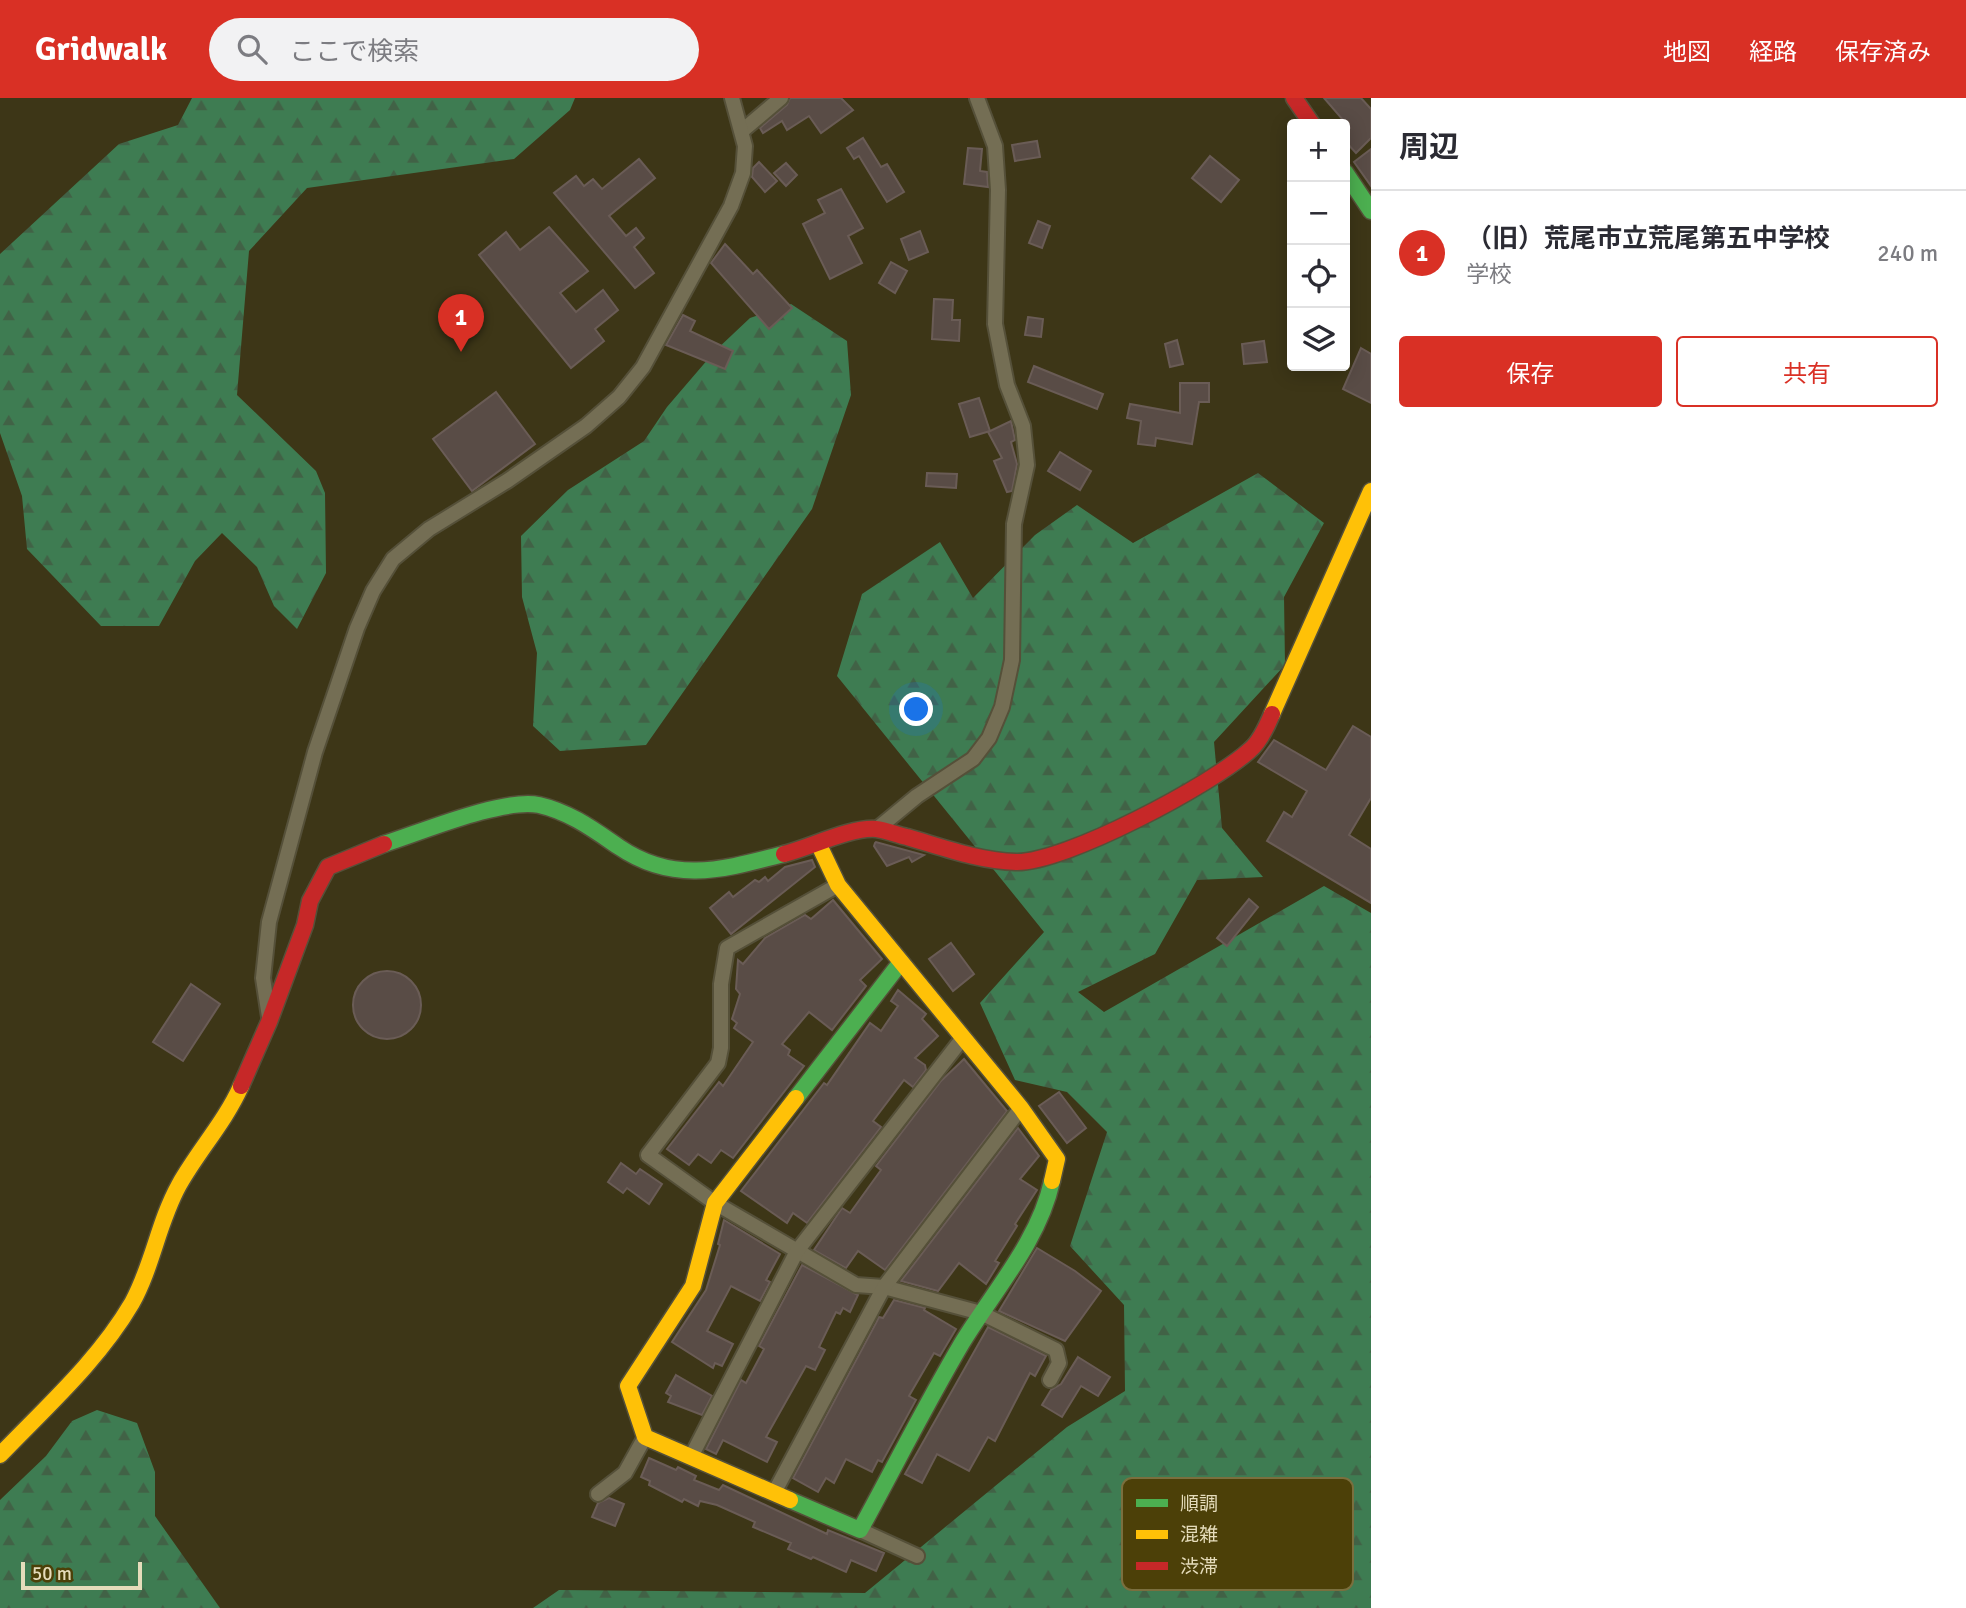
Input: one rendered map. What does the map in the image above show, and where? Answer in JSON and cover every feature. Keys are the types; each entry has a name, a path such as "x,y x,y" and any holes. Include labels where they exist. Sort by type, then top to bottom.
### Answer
{"street":[{"path":"269,1022 263,978 270,922 315,752 357,628 373,591 393,559 429,529 506,481 586,426 627,387 643,367 731,206 743,173 745,146 732,98"},
{"path":"742,131 781,98"},
{"path":"877,829 917,796 973,759 989,738 1002,707 1012,660 1014,524 1027,465 1023,426 1007,385 995,324 998,190 995,146 977,98"},
{"path":"1294,98 1309,119"},
{"path":"1350,180 1371,211"},
{"path":"0,1455 98,1352 131,1304 146,1275 163,1217 180,1183 232,1106 269,1022 305,925 310,901 328,867 376,846 462,817 509,805 538,805 577,818 623,850 665,869 713,873 819,845 851,831 877,829 984,858 1018,862 1051,856 1092,839 1220,775 1252,748 1268,723 1371,491"},
{"path":"819,845 838,885 1021,1108 1057,1159 1048,1200 1008,1274 981,1313 860,1530"},
{"path":"838,885 727,948 721,984 721,1048 718,1063 648,1155 715,1203 856,1285 884,1287 981,1313 1056,1350 1059,1363 1050,1380"},
{"path":"598,1494 625,1473 645,1437 628,1386 693,1286 715,1203 901,962"},
{"path":"691,1457 797,1251 962,1039"},
{"path":"774,1493 884,1287 1021,1108"},
{"path":"645,1437 917,1556"}],"green space":[{"path":"192,98 575,98 570,110 514,159 307,188 249,251 237,395 316,471 325,493 326,573 297,629 274,606 257,567 222,533 195,561 159,626 101,626 27,549 22,496 0,433 0,254 119,144 178,125"},
{"path":"791,304 847,341 851,395 812,509 646,745 560,751 533,726 537,653 522,597 521,536 568,490 644,441 667,407 715,351 750,318"},
{"path":"1258,473 1324,523 1284,597 1285,665 1214,742 1222,828 1263,877 1197,880 1155,954 1078,992 1104,1012 1324,886 1371,913 1371,1608 533,1608 559,1590 865,1593 1067,1427 1125,1391 1124,1305 1070,1246 1107,1132 1067,1092 1015,1080 980,1003 1044,932 837,676 862,594 940,542 973,598 1035,535 1077,505 1133,543"},
{"path":"97,1410 137,1423 155,1472 155,1516 220,1608 0,1608 0,1500 46,1456 72,1421"}],"building":[{"path":"790,98 841,98 853,110 821,133 809,116 787,130 782,121 763,133 760,128 787,105"},
{"path":"1324,98 1361,98 1371,109 1371,138 1356,153 1350,146 1350,119 1342,119"},
{"path":"863,138 881,167 887,164 904,192 887,202 859,156 854,159 847,148"},
{"path":"1037,141 1040,157 1015,161 1012,145"},
{"path":"968,148 982,149 980,171 987,172 988,187 964,184"},
{"path":"1371,149 1371,186 1354,162"},
{"path":"1210,156 1239,180 1221,202 1192,178"},
{"path":"639,159 655,178 609,216 626,236 636,228 644,238 634,247 654,273 635,288 554,193 576,176 584,186 593,179 602,189"},
{"path":"759,162 777,181 765,192 752,177 753,168"},
{"path":"786,163 797,175 786,186 774,173"},
{"path":"841,189 863,228 848,236 862,263 830,279 803,224 825,213 818,200"},
{"path":"1038,221 1050,226 1042,248 1029,243"},
{"path":"549,227 588,271 560,293 576,312 603,290 618,310 595,329 604,341 571,368 479,255 506,232 520,250"},
{"path":"920,231 928,252 909,260 901,239"},
{"path":"725,244 753,274 757,270 792,308 769,329 711,263"},
{"path":"891,262 907,271 895,293 879,283"},
{"path":"934,299 953,300 952,320 960,320 959,341 932,339"},
{"path":"683,315 695,321 690,331 733,351 725,369 666,345"},
{"path":"1028,317 1043,319 1041,337 1025,335"},
{"path":"1177,340 1183,364 1170,367 1165,344"},
{"path":"1264,341 1267,362 1244,364 1242,344"},
{"path":"1361,348 1371,354 1371,403 1343,389"},
{"path":"1034,366 1103,394 1097,409 1028,382"},
{"path":"1180,383 1209,383 1209,402 1199,402 1192,444 1156,438 1155,446 1138,444 1141,421 1127,418 1130,404 1180,413"},
{"path":"496,392 535,444 472,491 433,439"},
{"path":"979,398 990,431 970,437 959,404"},
{"path":"1011,421 1015,440 1011,442 1017,464 1012,491 1007,492 994,461 1002,458 988,432"},
{"path":"1060,452 1091,471 1080,490 1048,471"},
{"path":"927,473 957,474 956,488 926,486"},
{"path":"1353,726 1371,737 1371,798 1349,835 1371,849 1371,903 1267,841 1284,812 1292,817 1307,791 1258,762 1274,740 1326,770"},
{"path":"876,842 924,855 912,862 909,857 887,866 874,846"},
{"path":"812,860 815,867 731,934 710,908 729,892 733,897 755,880 759,882 765,877 768,881 785,867"},
{"path":"1249,899 1258,907 1227,946 1217,938"},
{"path":"833,900 882,959 860,980 866,986 832,1030 809,1012 782,1044 790,1050 788,1055 804,1066 733,1158 721,1150 711,1163 698,1154 689,1165 667,1149 719,1082 723,1086 753,1042 734,1028 737,1023 732,1019 740,994 736,989 738,960 743,964 765,938 805,915 811,919"},
{"path":"951,943 974,974 953,991 929,959"},
{"path":"387,971 400,974 411,981 418,992 421,1005 418,1018 411,1029 400,1036 387,1039 374,1036 363,1029 356,1018 353,1005 356,992 363,981 374,974"},
{"path":"191,984 220,1004 183,1061 153,1042"},
{"path":"898,990 926,1014 922,1019 938,1036 915,1058 925,1065 926,1070 913,1087 904,1080 873,1121 881,1127 807,1223 793,1213 787,1223 741,1191 824,1083 827,1085 870,1023 881,1031 898,1006 891,1001"},
{"path":"964,1059 1007,1111 885,1270 858,1251 846,1268 814,1250 842,1208 850,1213 881,1170 876,1166 941,1081"},
{"path":"1059,1092 1086,1128 1067,1143 1039,1106"},
{"path":"1018,1128 1039,1156 1020,1179 1037,1190 1015,1224 1017,1226 995,1261 999,1263 986,1284 959,1263 938,1291 901,1281"},
{"path":"621,1163 636,1174 640,1169 662,1184 649,1204 627,1188 623,1193 608,1182"},
{"path":"724,1220 780,1254 766,1280 770,1282 760,1301 731,1286 707,1331 733,1344 722,1366 715,1363 713,1368 672,1342 706,1290 720,1245 718,1244"},
{"path":"1037,1248 1075,1271 1101,1291 1065,1341 999,1311"},
{"path":"802,1265 858,1295 850,1312 843,1308 840,1314 836,1312 819,1347 825,1350 815,1370 806,1366 766,1437 777,1442 767,1462 723,1440 716,1454 706,1449 741,1380 746,1383 764,1349 759,1346"},
{"path":"894,1300 925,1308 924,1310 956,1329 940,1356 934,1353 909,1396 916,1400 882,1462 878,1460 872,1472 846,1459 834,1483 826,1478 818,1492 793,1478 879,1317 883,1318"},
{"path":"988,1327 1046,1356 1035,1376 1030,1373 995,1441 988,1437 969,1471 937,1454 922,1483 905,1474"},
{"path":"1078,1357 1110,1377 1098,1396 1081,1386 1062,1417 1042,1405 1051,1390 1061,1384"},
{"path":"676,1375 712,1396 702,1415 668,1402 671,1396 666,1393"},
{"path":"649,1458 676,1470 678,1467 696,1476 694,1480 719,1490 723,1485 827,1534 828,1530 884,1553 876,1571 851,1560 846,1572 788,1549 791,1543 753,1527 755,1522 717,1505 700,1501 698,1506 684,1499 682,1502 649,1485 650,1481 641,1477"},
{"path":"609,1498 624,1504 615,1526 592,1517 598,1503"}],"traffic: fast":[{"path":"1350,180 1371,211"},
{"path":"384,844 484,811 523,804 539,805 561,812 640,859 680,870 741,865 784,854"},
{"path":"796,1098 901,962"},
{"path":"790,1500 860,1530 962,1343 1026,1245 1046,1203 1052,1181"}],"traffic: slow":[{"path":"1272,714 1371,491"},
{"path":"819,845 838,885 1021,1108 1057,1159 1052,1181"},
{"path":"0,1455 87,1364 132,1303 179,1185 241,1086"},
{"path":"790,1500 645,1437 628,1386 693,1286 715,1203 796,1098"}],"traffic: jam":[{"path":"1294,98 1309,119"},
{"path":"784,854 843,834 876,829 988,859 1016,862 1039,859 1102,836 1205,782 1254,747 1272,714"},
{"path":"241,1086 269,1022 305,925 310,901 328,867 384,844"}],"place":[{"name":"（旧）荒尾市立荒尾第五中学校","path":"461,352"}]}
